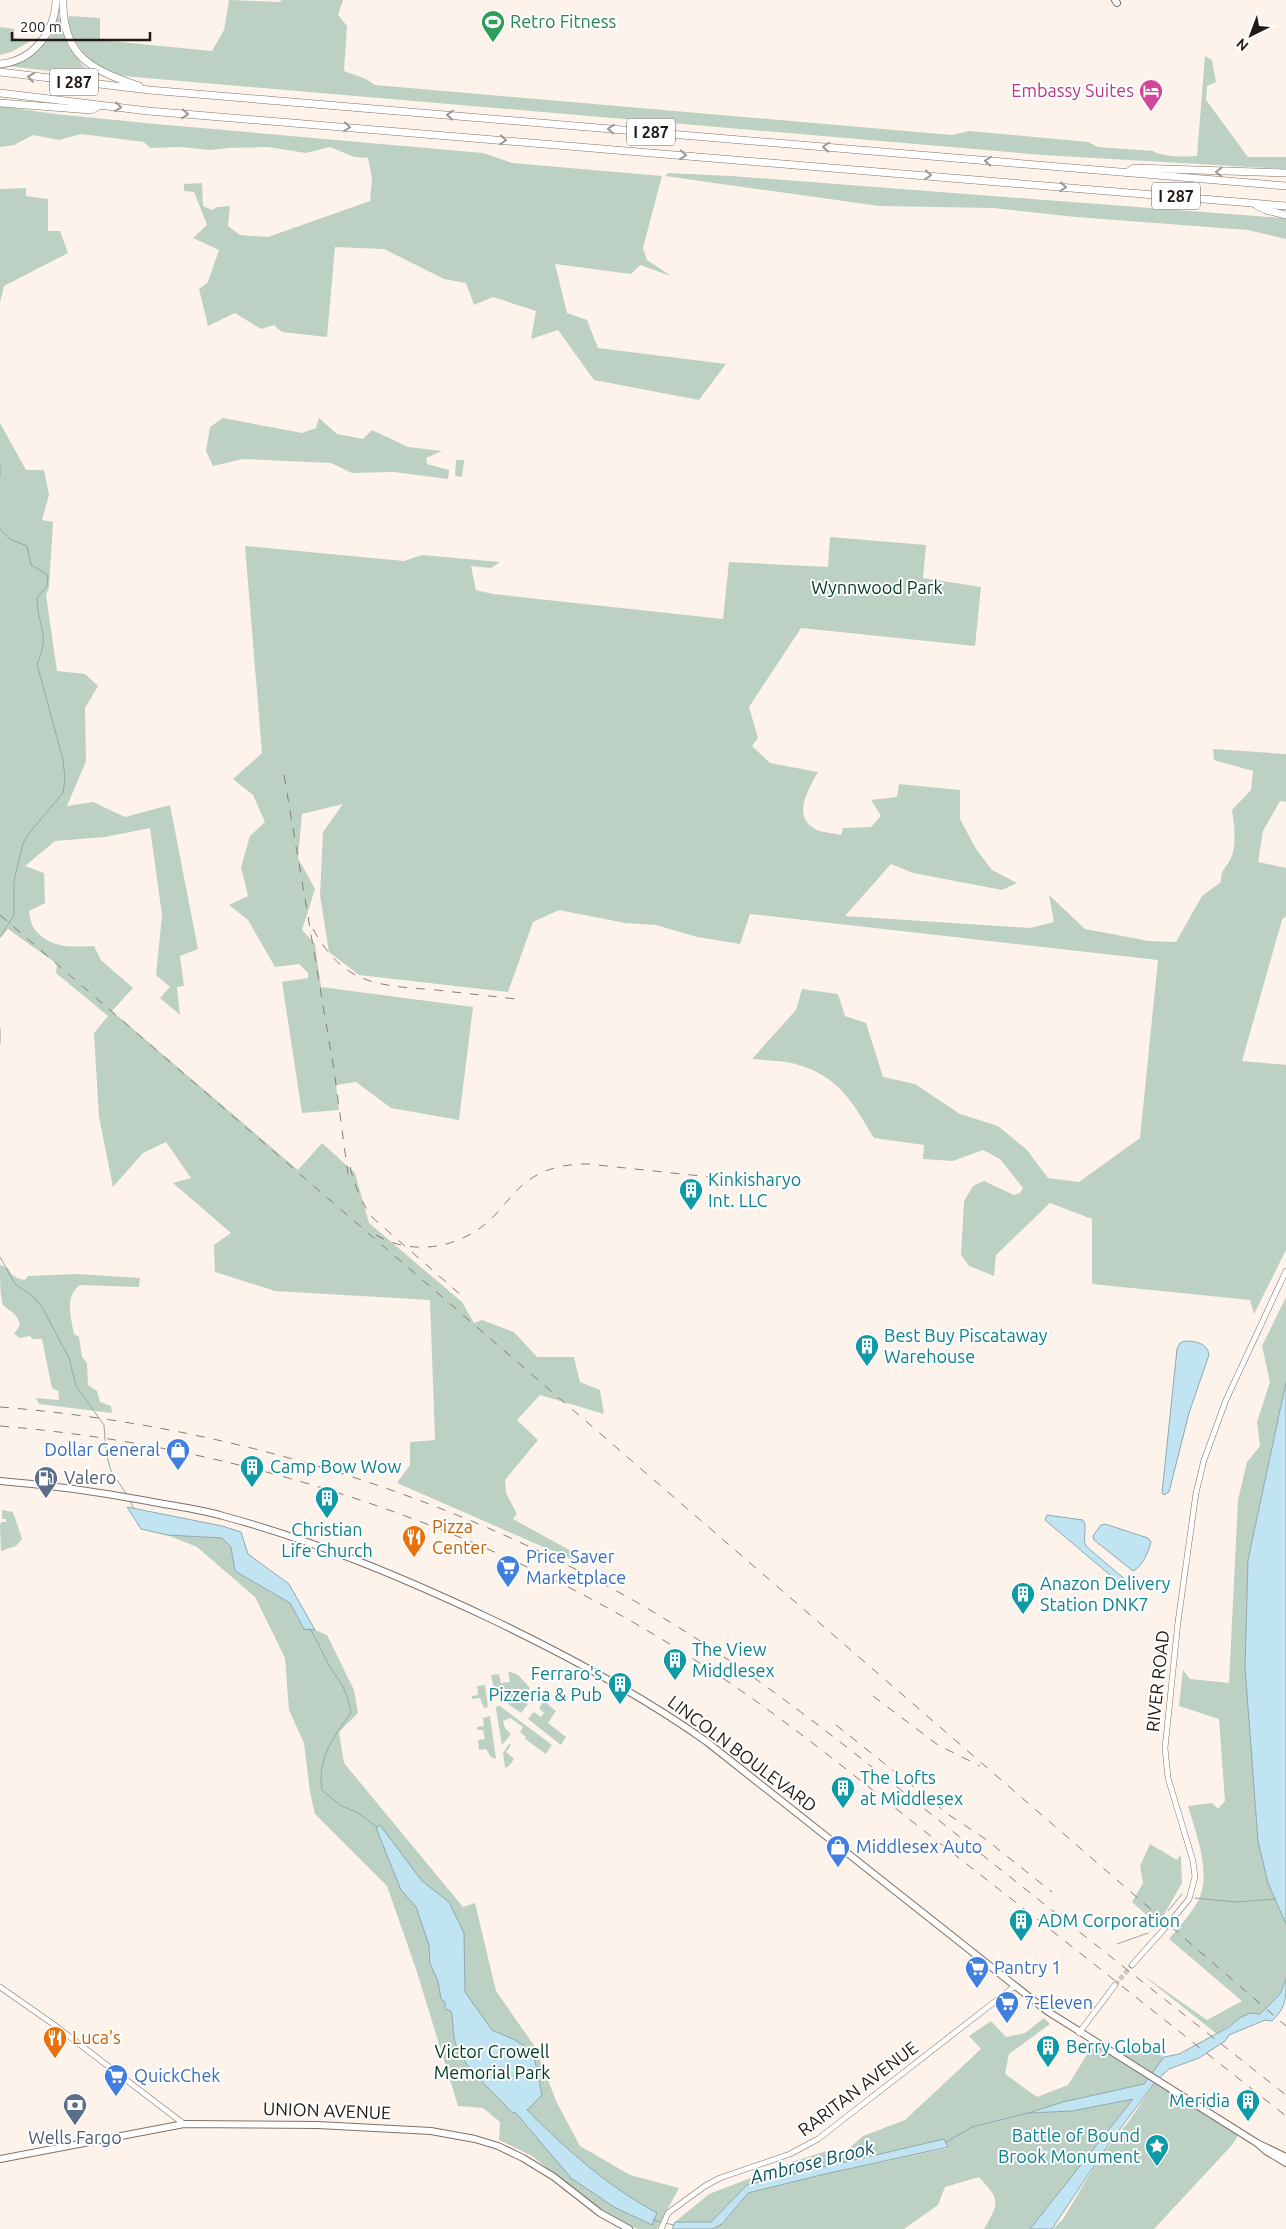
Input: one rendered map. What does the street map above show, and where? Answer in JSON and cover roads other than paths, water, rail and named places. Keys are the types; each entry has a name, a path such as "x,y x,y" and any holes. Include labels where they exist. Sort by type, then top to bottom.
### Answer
{"highway":[{"path":"0,64 26,56 42,41 52,23 56,0"},
{"path":"63,0 63,17 66,33 78,54 92,67 103,73 149,90"},
{"name":"I 287","path":"0,72 149,90 1286,186"},
{"name":"I 287","path":"0,93 99,106 1286,206"},
{"path":"0,103 91,110 99,106"},
{"path":"1128,172 1134,168 1286,173"},
{"path":"1252,203 1266,210 1286,215"}],"main road":[{"name":"LINCOLN BOULEVARD","path":"0,1481 120,1496 223,1516 332,1551 428,1590 581,1664 670,1716 733,1761 1015,1986 1080,2033 1257,2143"},
{"name":"UNION AVENUE","path":"0,2159 184,2124 233,2123 431,2131 474,2138 504,2148 538,2166 600,2213 629,2229"},
{"path":"1257,2143 1268,2146 1286,2157"},
{"path":"1257,2143 1286,2163"}],"street":[{"name":"RIVER ROAD","path":"1170,1922 1189,1899 1195,1877 1193,1861 1168,1778 1165,1748 1178,1622 1196,1493 1204,1460 1226,1400 1286,1271"},
{"path":"1132,1965 1166,1928"},
{"path":"1080,2033 1115,1985"},
{"name":"RARITAN AVENUE","path":"661,2229 668,2213 684,2200 720,2178 790,2154 818,2140 1015,1986"},
{"path":"0,1987 53,2024 184,2124"}],"water":[{"path":"1185,1341 1204,1345 1209,1355 1189,1413 1169,1492 1164,1495 1162,1493 1177,1349 1180,1343"},
{"path":"1286,1382 1286,1924 1268,1883 1258,1841 1245,1667 1248,1560"},
{"path":"127,1507 222,1526 241,1532 248,1554 289,1584 315,1630 304,1629 290,1603 235,1571 231,1547 222,1538 167,1535 141,1529"},
{"path":"1047,1515 1083,1520 1086,1546 1128,1582 1123,1586 1045,1520"},
{"path":"1105,1524 1148,1538 1151,1542 1145,1558 1133,1571 1094,1540 1093,1536 1101,1525"},
{"path":"380,1825 422,1881 449,1902 464,1933 465,1992 492,2030 515,2040 533,2052 542,2095 527,2110 557,2139 604,2179 657,2213 652,2225 614,2207 571,2178 515,2112 512,2113 467,2064 456,2045 451,2011 445,2009 445,2002 441,1999 438,1981 430,1964 429,1945 416,1907 401,1890 376,1828"},
{"path":"1286,1979 1283,2007 1272,2021 1265,2020 1229,2035 1225,2041 1199,2058 1169,2069 1156,2081 1108,2145 1052,2229 1030,2229 1133,2099 1072,2111 1029,2113 1063,2102 1144,2084 1164,2057 1179,2054 1229,2027 1241,2017 1251,2013 1260,2014 1280,1994"},
{"path":"944,2139 948,2147 748,2193 722,2224 712,2229 672,2229 675,2222 711,2222 747,2185"}],"waterway":[{"name":"Ambrose Brook","path":"0,466 0,476"},
{"name":"Ambrose Brook","path":"0,529 10,539 27,546 31,565 48,575 47,586 37,598 43,637 43,645 37,664 63,760 65,778 63,793 23,843 14,881 14,915 0,937"},
{"name":"Ambrose Brook","path":"0,1029 0,1043"},
{"name":"Ambrose Brook","path":"0,1257 15,1284 34,1297 42,1307 69,1358 76,1386 104,1425 106,1453 111,1471 127,1495"},
{"name":"Ambrose Brook","path":"130,1501 134,1509"},
{"name":"Ambrose Brook","path":"310,1629 330,1667 344,1688 351,1713 338,1731 324,1758 321,1779 322,1790 340,1805 360,1814 378,1828"},
{"path":"1168,1911 1182,1894"},
{"path":"1195,1898 1235,1902 1276,1899"},
{"path":"1117,1944 1148,1933"},
{"name":"Ambrose Brook","path":"946,2142 972,2127 1028,2113"},
{"name":"Ambrose Brook","path":"653,2220 661,2222"},
{"name":"Ambrose Brook","path":"665,2223 674,2225"}],"tunnel":[{"path":"1115,1985 1132,1965"}],"railway":[{"path":"284,775 334,1070 348,1174"},
{"path":"0,915 1286,2026"},
{"path":"313,929 337,962 350,972 364,979 380,984 516,999"},
{"path":"376,1235 391,1242 407,1246 439,1246 454,1241 469,1235 483,1226 520,1187 532,1178 551,1169 569,1165 588,1164 748,1181"},
{"path":"350,1167 359,1194 373,1218 462,1296"},
{"path":"0,1407 84,1416 167,1429 249,1447 330,1470 409,1497 487,1528 564,1563 679,1627 758,1680 872,1767 1286,2095"},
{"path":"0,1426 91,1436 183,1452 273,1474 362,1501 449,1533 534,1570 616,1613 695,1660 785,1722 1286,2116"},
{"path":"873,1696 938,1745 980,1766"},
{"path":"836,1725 949,1815 984,1838 1052,1892"}],"place":[{"name":"Retro Fitness","path":"493,43"},
{"name":"Embassy Suites","path":"1151,112"},
{"name":"Kinkisharyo Int. LLC","path":"691,1211"},
{"name":"Best Buy Piscataway Warehouse","path":"867,1367"},
{"name":"Dollar General","path":"178,1471"},
{"name":"Camp Bow Wow","path":"252,1488"},
{"name":"Valero","path":"46,1499"},
{"name":"Christian Life Church","path":"327,1519"},
{"name":"Pizza Center","path":"414,1558"},
{"name":"Price Saver Marketplace","path":"508,1588"},
{"name":"Anazon Delivery Station DNK7","path":"1023,1615"},
{"name":"The View Middlesex","path":"675,1681"},
{"name":"Ferraro's Pizzeria & Pub","path":"620,1705"},
{"name":"The Lofts at Middlesex","path":"843,1809"},
{"name":"Middlesex Auto","path":"838,1868"},
{"name":"ADM Corporation","path":"1021,1942"},
{"name":"Pantry 1","path":"977,1989"},
{"name":"7-Eleven","path":"1007,2024"},
{"name":"Luca's","path":"55,2059"},
{"name":"Berry Global","path":"1048,2068"},
{"name":"QuickChek","path":"116,2097"},
{"name":"Meridia","path":"1248,2122"},
{"name":"Wells Fargo","path":"75,2126"},
{"name":"Battle of Bound Brook Monument","path":"1157,2167"}],"park label":[{"name":"Wynnwood Park","path":"877,588"},
{"name":"Victor Crowell Memorial Park","path":"492,2062"}]}
